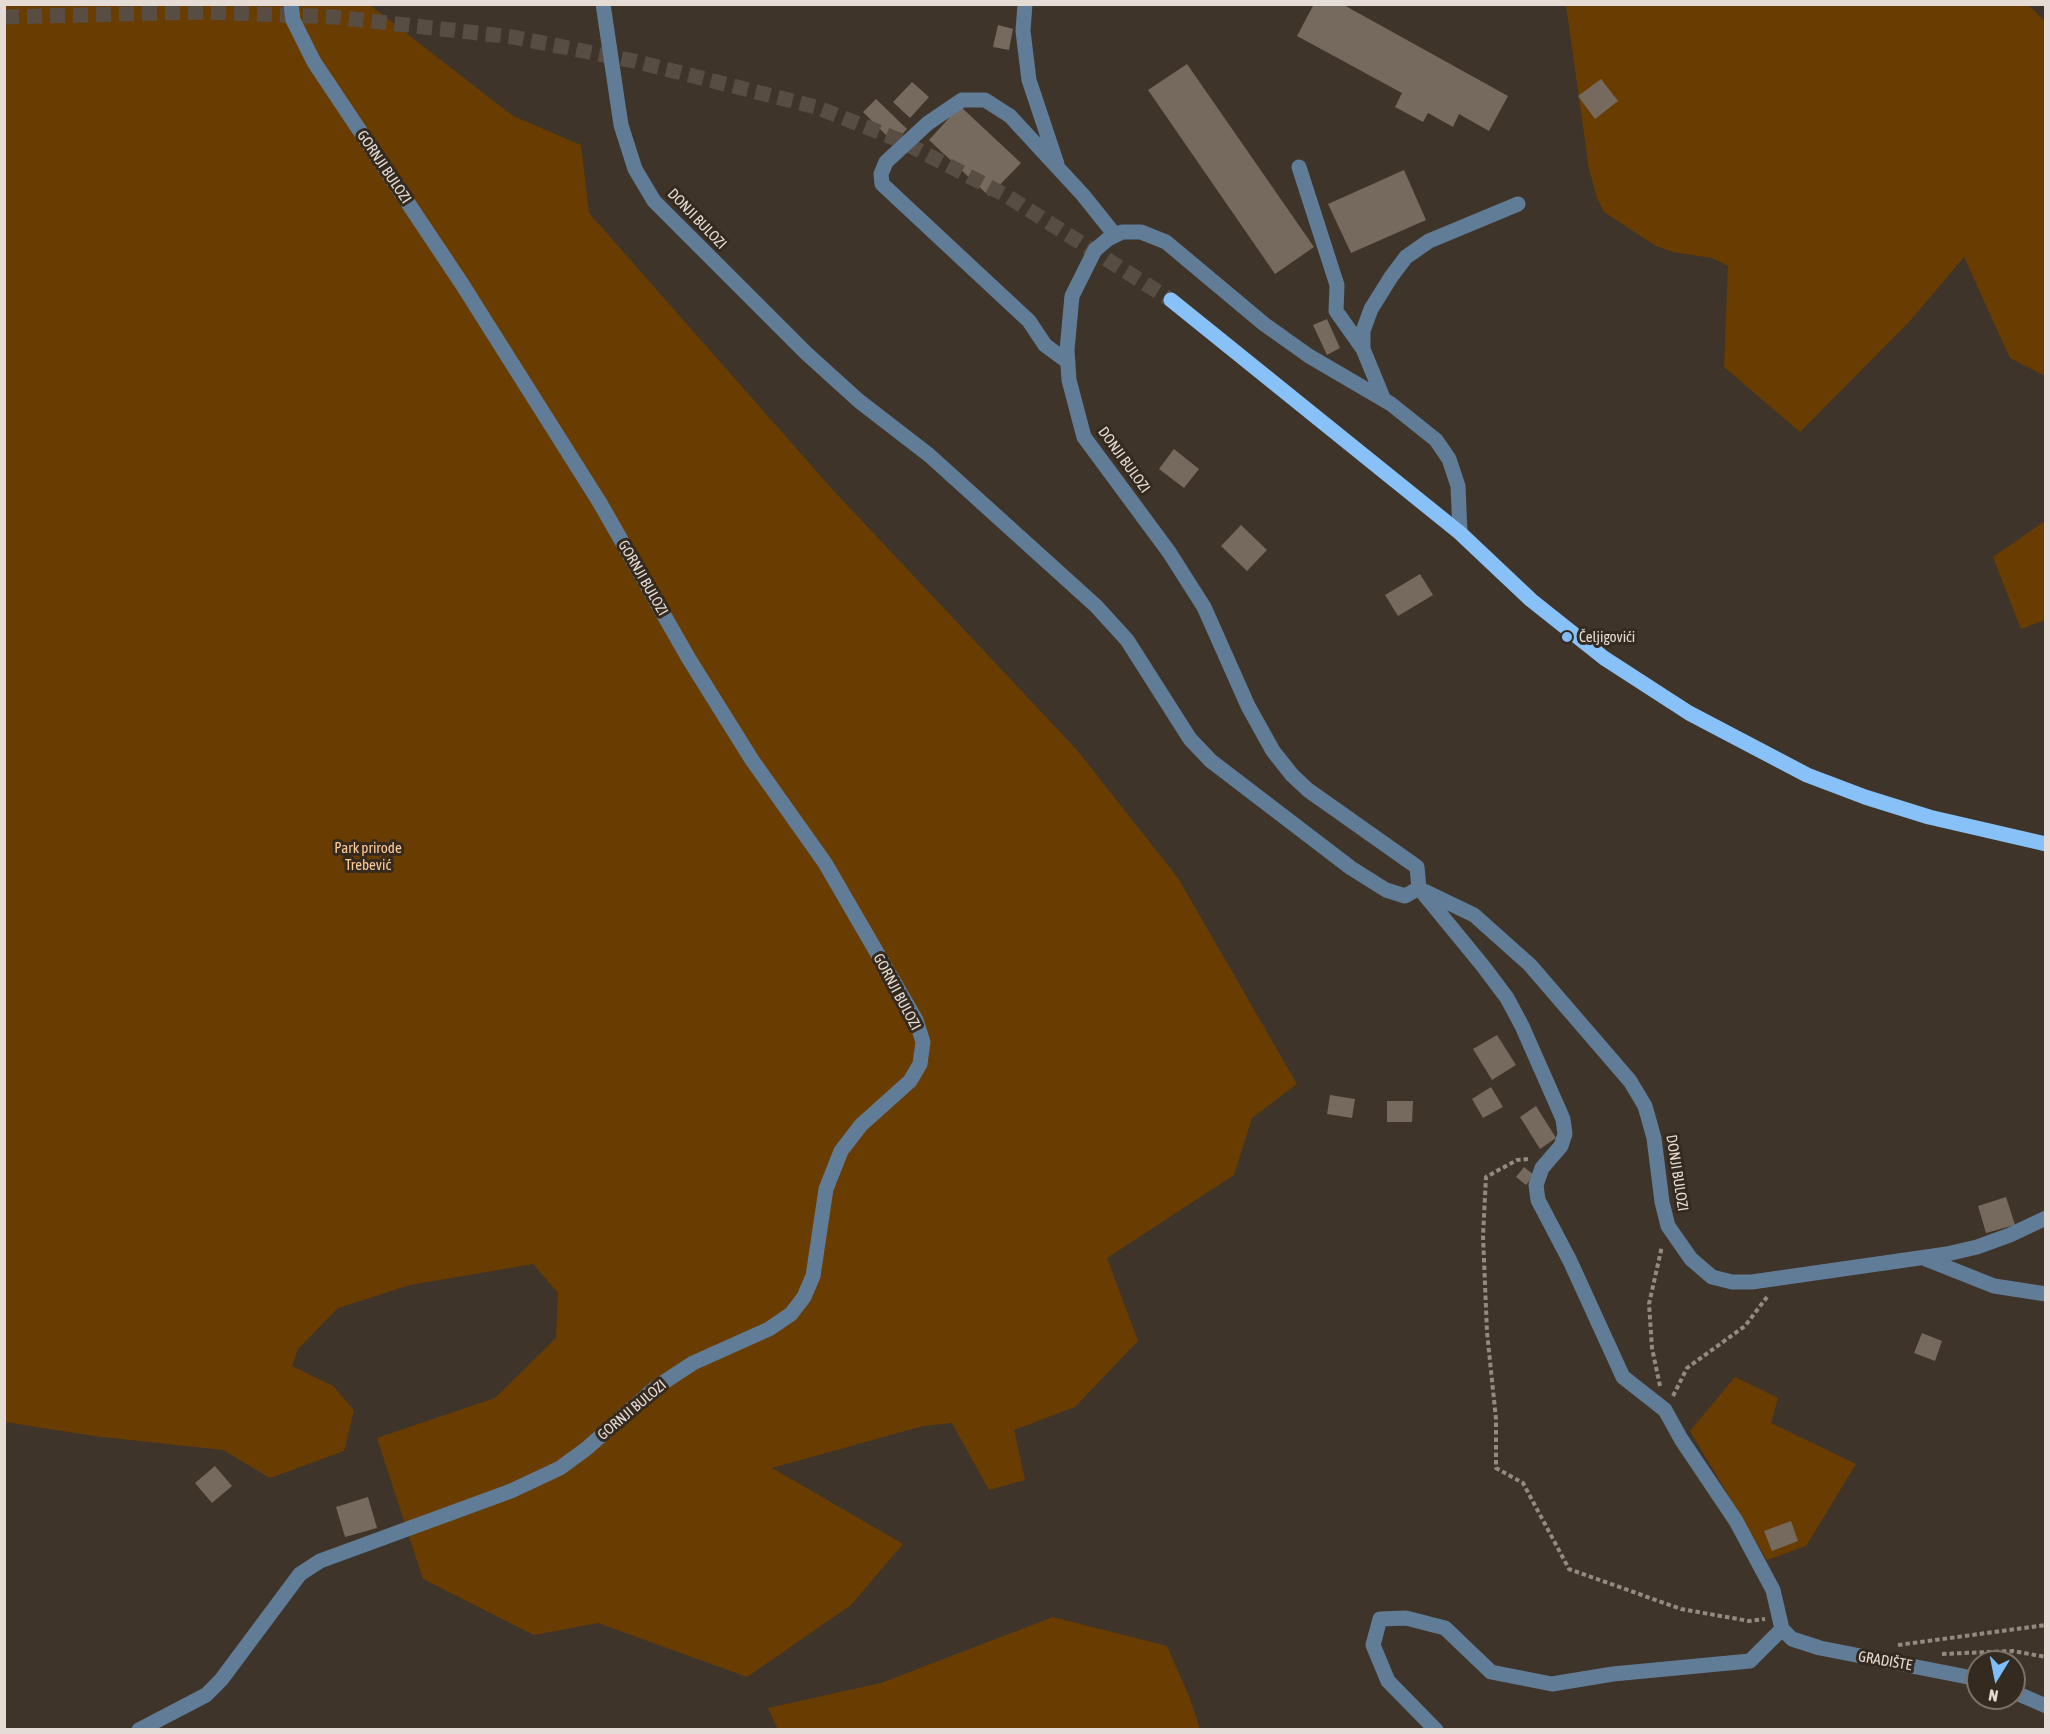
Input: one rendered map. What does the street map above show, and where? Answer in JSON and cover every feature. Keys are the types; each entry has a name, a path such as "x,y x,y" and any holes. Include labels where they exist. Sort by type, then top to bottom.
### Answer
{"main road":[{"path":"1171,300 1460,533 1531,600 1604,658 1689,713 1807,775 1865,797 1951,823 2046,844"}],"street":[{"name":"GORNJI BULOZI","path":"139,1730 206,1695 221,1680 300,1574 320,1561 511,1491 560,1468 586,1449 655,1388 693,1363 769,1329 791,1314 804,1297 813,1276 826,1189 841,1151 861,1125 910,1081 920,1064 923,1042 916,1020 825,864 752,760 689,659 600,503 462,284 314,62 293,20 291,4"},
{"name":"DONJI BULOZI","path":"603,4 621,125 635,169 654,201 806,353 860,401 929,455 1096,606 1128,640 1190,739 1211,760 1352,868 1386,890 1405,896 1419,888"},
{"path":"1025,4 1023,31 1029,80 1058,167"},
{"path":"1068,362 1045,345 1029,321 882,184 881,174 886,162 928,123 962,100 986,100 1000,109 1058,167 1115,235 1122,232 1141,232 1166,242 1273,331 1309,356 1384,400 1436,440 1449,459 1458,486 1460,533"},
{"path":"1299,167 1337,285 1336,310 1363,349 1384,400"},
{"path":"1363,349 1363,331 1371,309 1406,257 1429,241 1518,204"},
{"name":"DONJI BULOZI","path":"1115,235 1095,250 1072,296 1068,362 1075,410 1084,437 1169,552 1204,607 1248,706 1273,751 1292,775 1308,790 1417,867 1419,888"},
{"name":"DONJI BULOZI","path":"1419,888 1474,915 1530,965 1630,1081 1646,1106 1654,1138 1662,1202 1668,1226 1691,1260 1712,1277 1732,1282 1752,1282 1923,1258 1977,1247 2046,1218"},
{"path":"1419,888 1507,998 1522,1026 1563,1119 1565,1134 1561,1146 1542,1168 1536,1185 1538,1200 1570,1261 1623,1377 1665,1410 1681,1439 1736,1521 1773,1590 1784,1628 1750,1660 1613,1674 1552,1684 1491,1672 1445,1628 1406,1618 1380,1619 1373,1645 1388,1681 1436,1730"},
{"path":"1923,1258 1994,1286 2046,1294"},
{"name":"GRADIŠTE","path":"1784,1628 1858,1657 1966,1677"},
{"path":"2026,1698 2046,1707"}],"path":[{"path":"1552,1156 1517,1161 1486,1177 1483,1236 1486,1332 1496,1419 1496,1468 1523,1483 1569,1569 1681,1610 1784,1628"},
{"path":"1665,1410 1652,1348 1648,1304 1668,1226"},
{"path":"1665,1410 1687,1368 1745,1326 1783,1276"},
{"path":"1892,1646 2046,1624"},
{"path":"1930,1654 2013,1651 2046,1657"}],"green space":[{"name":"Park prirode Trebević","path":"4,5 370,5 513,116 581,145 589,213 832,489 1077,750 1178,878 1297,1084 1252,1118 1234,1175 1107,1258 1138,1341 1075,1407 1014,1430 1025,1480 989,1490 952,1423 923,1426 772,1468 903,1544 851,1605 747,1677 598,1623 534,1635 423,1579 377,1438 495,1398 556,1338 558,1293 533,1264 410,1285 338,1308 298,1349 292,1366 333,1386 354,1410 344,1451 270,1478 223,1450 94,1436 5,1422"},
{"path":"1566,5 2028,5 2046,22 2045,376 2010,358 1964,257 1909,322 1800,432 1724,367 1728,266 1712,258 1673,252 1656,246 1604,212 1597,198 1589,169"},
{"path":"2045,521 2045,620 2021,629 1993,557"},
{"path":"1735,1377 1778,1398 1771,1423 1856,1464 1806,1546 1767,1560 1690,1431"},
{"path":"1053,1617 1167,1646 1189,1696 1200,1729 778,1730 768,1708 881,1683"}],"building":[{"path":"1314,4 1342,4 1508,96 1489,131 1459,114 1453,127 1428,113 1423,122 1395,107 1402,93 1297,36"},
{"path":"998,25 1013,29 1009,50 993,47"},
{"path":"1187,64 1314,247 1275,274 1148,90"},
{"path":"1601,79 1618,101 1595,119 1578,96"},
{"path":"912,82 929,97 910,118 893,102"},
{"path":"876,99 907,129 894,143 863,112"},
{"path":"960,106 1021,163 989,196 929,140"},
{"path":"1404,170 1426,220 1351,253 1328,204"},
{"path":"1327,319 1340,348 1327,355 1313,325"},
{"path":"1174,449 1199,469 1184,488 1159,469"},
{"path":"1241,525 1267,550 1247,571 1221,546"},
{"path":"1420,574 1433,595 1398,616 1385,595"},
{"path":"1497,1035 1516,1065 1492,1080 1473,1049"},
{"path":"1491,1087 1503,1107 1483,1118 1472,1099"},
{"path":"1330,1095 1355,1099 1352,1118 1327,1114"},
{"path":"1387,1101 1413,1101 1412,1122 1387,1122"},
{"path":"1536,1106 1556,1138 1540,1149 1520,1117"},
{"path":"1524,1167 1534,1175 1526,1185 1516,1177"},
{"path":"2006,1197 2015,1225 1986,1233 1978,1206"},
{"path":"1922,1333 1942,1341 1935,1361 1914,1353"},
{"path":"215,1466 232,1486 212,1503 195,1483"},
{"path":"368,1497 377,1528 345,1537 336,1507"},
{"path":"1791,1521 1798,1541 1772,1551 1764,1531"}],"tunnel":[{"path":"4,17 203,12 335,17 513,37 634,61 816,107 899,140 1007,196 1171,300"}],"place":[{"name":"Čeljigovići","path":"1567,637"}]}
